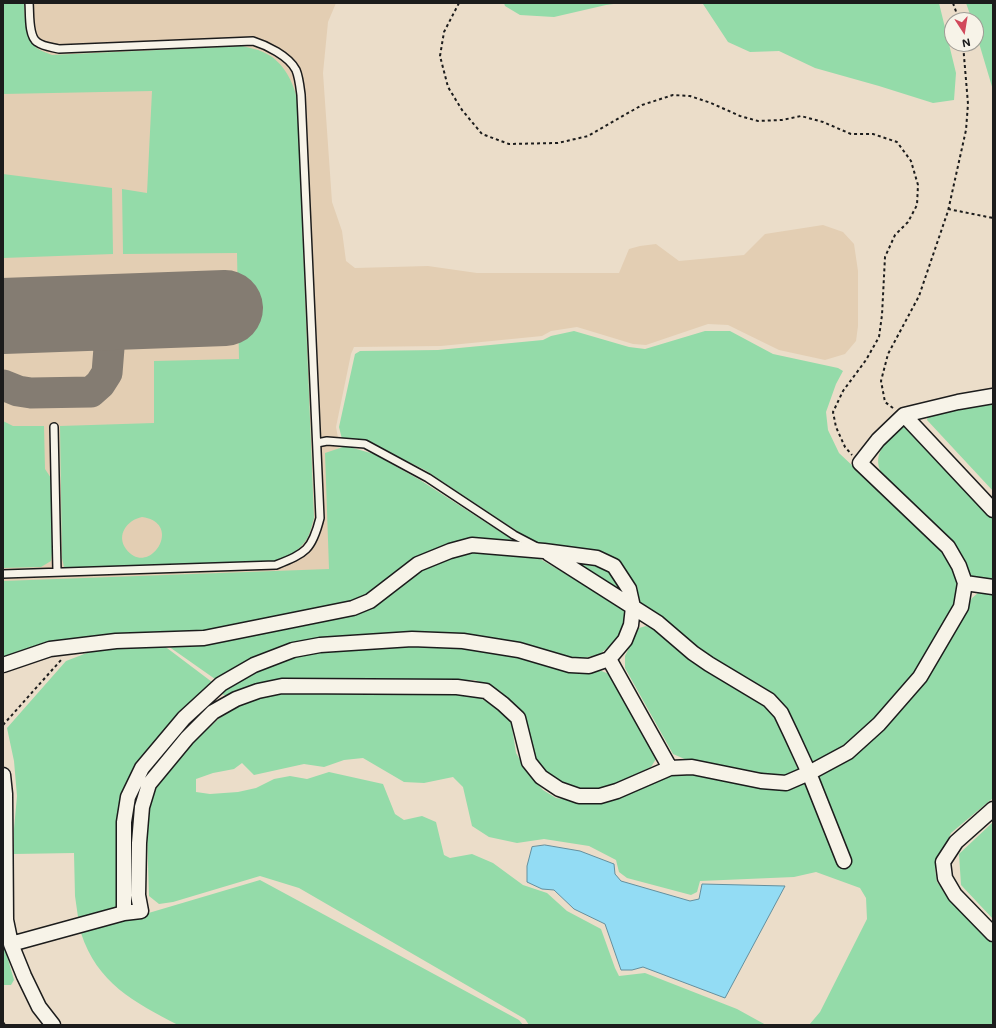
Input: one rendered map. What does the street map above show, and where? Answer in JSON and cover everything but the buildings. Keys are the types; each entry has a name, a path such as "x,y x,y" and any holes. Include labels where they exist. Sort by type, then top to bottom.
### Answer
{"street":[{"path":"11,944 124,913 140,911 138,895 139,843 142,806 149,784 187,738 213,712 236,699 258,691 282,686 457,687 486,691 518,718 529,762 541,777 559,789 579,796 600,796 618,791 670,768 692,767 761,781 786,783 809,773 848,752 879,724 920,677 961,607 965,584 959,566 948,547 860,464 878,440 904,415 958,402 993,396"},
{"path":"904,415 993,510"},
{"path":"3,665 50,649 71,648 116,641 204,638 353,608 370,601 418,564 450,551 472,545 544,551 597,558 614,566 629,589 633,607 630,625 625,640 609,659 590,666 570,665 519,650 463,641 412,639 320,645 293,650 254,665 221,684 184,718 142,768 128,797 124,822 124,913"},
{"path":"544,551 658,623 693,653 769,700 781,713 809,773 844,861"},
{"path":"965,584 993,587"},
{"path":"609,659 670,768"},
{"path":"3,775 5,794 6,920 11,944 24,976 39,1007 53,1025"},
{"path":"993,809 956,842 943,862 944,878 955,895 993,934"}],"lane":[{"path":"3,574 276,565 299,556 308,548 316,536 320,518 301,95 296,70 288,60 279,53 267,46 253,41 58,49 45,46 36,42 30,29 29,3"},
{"path":"54,427 57,572"},
{"path":"317,443 327,441 365,444 428,478 514,535 544,551"}],"path":[{"path":"459,3 444,32 440,56 448,87 462,110 482,134 509,144 558,144 588,136 642,105 673,96 690,96 711,103 740,116 758,121 782,120 800,116 823,122 851,134 873,134 897,142 911,161 918,185 917,205 908,222 895,235 885,257 882,315 879,337 866,360 844,391 833,412 836,427 845,447 860,464"},
{"path":"904,415 885,402 881,381 888,354 919,296 948,209 966,130 968,104 965,52"},
{"path":"948,209 993,218"},
{"path":"3,724 71,648"}],"shaded area":[{"path":"3,3 336,3 328,22 323,73 332,202 342,231 346,261 355,268 428,266 477,273 619,273 629,249 640,246 656,244 679,261 744,255 765,234 823,225 843,232 854,244 858,271 858,326 856,341 845,354 825,360 779,350 728,325 708,324 646,345 633,344 577,327 551,331 542,336 441,346 354,347 351,354 336,427 343,465 339,571 3,654"}],"green space":[{"path":"3,3 24,3 26,29 31,41 40,50 52,55 242,46 270,55 281,65 289,77 297,98 314,518 311,530 305,542 293,553 272,563 64,567 62,558 60,426 154,423 154,361 239,359 237,253 123,254 122,189 147,193 152,91 3,94","holes":["142,517 155,521 161,529 162,538 159,546 153,554 144,558 135,556 126,549 123,544 122,539 125,529 132,521"]},
{"path":"504,3 621,3 554,17 520,15 505,6"},
{"path":"701,3 939,3 944,24 944,52 951,52 956,73 954,100 933,103 815,68 779,51 750,52 728,42"},
{"path":"966,3 993,3 993,90 982,52 984,52 984,12 969,12"},
{"path":"3,174 112,188 113,254 3,258"},
{"path":"574,331 629,347 645,349 705,331 730,331 773,354 838,368 843,371 836,384 826,412 828,430 839,453 947,555 956,575 958,589 955,604 947,622 935,642 905,684 876,718 852,739 811,765 789,714 780,700 761,686 704,655 640,606 637,586 619,562 603,552 543,546 523,535 425,470 368,442 342,439 339,427 355,354 360,351 438,350 543,340 551,336"},
{"path":"993,403 993,491 927,420 928,414"},
{"path":"3,421 13,426 44,426 45,469 51,478 52,553 51,561 41,567 3,568"},
{"path":"906,425 993,517 993,584 983,583 970,575 961,553 887,481 882,474 878,463 881,450 895,434"},
{"path":"346,446 374,454 420,480 513,540 486,539 462,541 377,587 355,601 204,632 3,661 3,581 329,569 325,453"},
{"path":"485,550 535,556 627,610 626,620 617,640 600,654 576,660 477,637 299,643 255,656 215,679 168,646 314,621 370,609 428,565 460,553"},
{"path":"565,558 593,563 611,570 623,587 622,594"},
{"path":"978,593 993,595 993,798 951,833 935,869 937,882 950,898 993,941 993,1025 809,1025 820,1012 867,919 866,898 860,888 816,872 794,877 700,881 697,892 691,895 627,878 619,872 616,860 589,846 544,839 517,843 489,837 472,826 463,787 453,777 424,783 404,782 363,758 344,760 324,767 304,764 254,775 242,763 234,769 213,773 196,779 196,792 210,794 238,792 256,788 274,779 290,776 307,779 329,772 383,784 395,814 404,820 422,816 436,822 444,855 450,858 472,854 493,863 523,885 547,893 567,911 601,929 619,976 645,973 737,1009 766,1025 529,1025 525,1019 299,888 260,876 173,902 159,904 149,896 147,830 151,800 161,776 196,739 222,716 247,702 279,693 450,691 476,696 493,705 511,721 516,753 529,775 543,790 556,798 602,803 661,777 684,773 712,776 768,789 785,788 806,782 840,867 849,863 814,775 846,758 961,616 972,598"},
{"path":"646,626 657,631 764,702 776,720 799,771 785,777 687,760 673,754 625,668 625,656 639,628"},
{"path":"408,644 469,647 536,660 582,674 599,670 609,674 656,759 651,767 602,790 585,789 564,784 543,770 536,760 532,743 520,710 500,691 475,680 269,682 226,696 220,693 225,685 259,668 314,651"},
{"path":"163,645 212,682 186,708 141,760 123,789 116,829 119,909 78,917 75,896 74,853 14,854 14,829 17,796 14,761 7,728 66,661 100,648"},
{"path":"993,822 993,919 961,885 959,854"},
{"path":"260,880 519,1020 523,1025 178,1025 132,999 107,978 88,950 81,933"},
{"path":"3,942 14,980 11,985 3,985"}],"water":[{"path":"545,845 580,851 614,864 615,874 621,881 690,901 699,899 702,884 785,886 725,998 643,967 632,970 621,970 605,924 574,909 554,890 542,889 527,882 527,866 532,847"}],"taxiway":[{"path":"3,385 18,391 31,393 91,392 100,384 107,373 109,348 103,336 94,326 72,313"}],"runway":[{"path":"3,316 225,308"}]}
